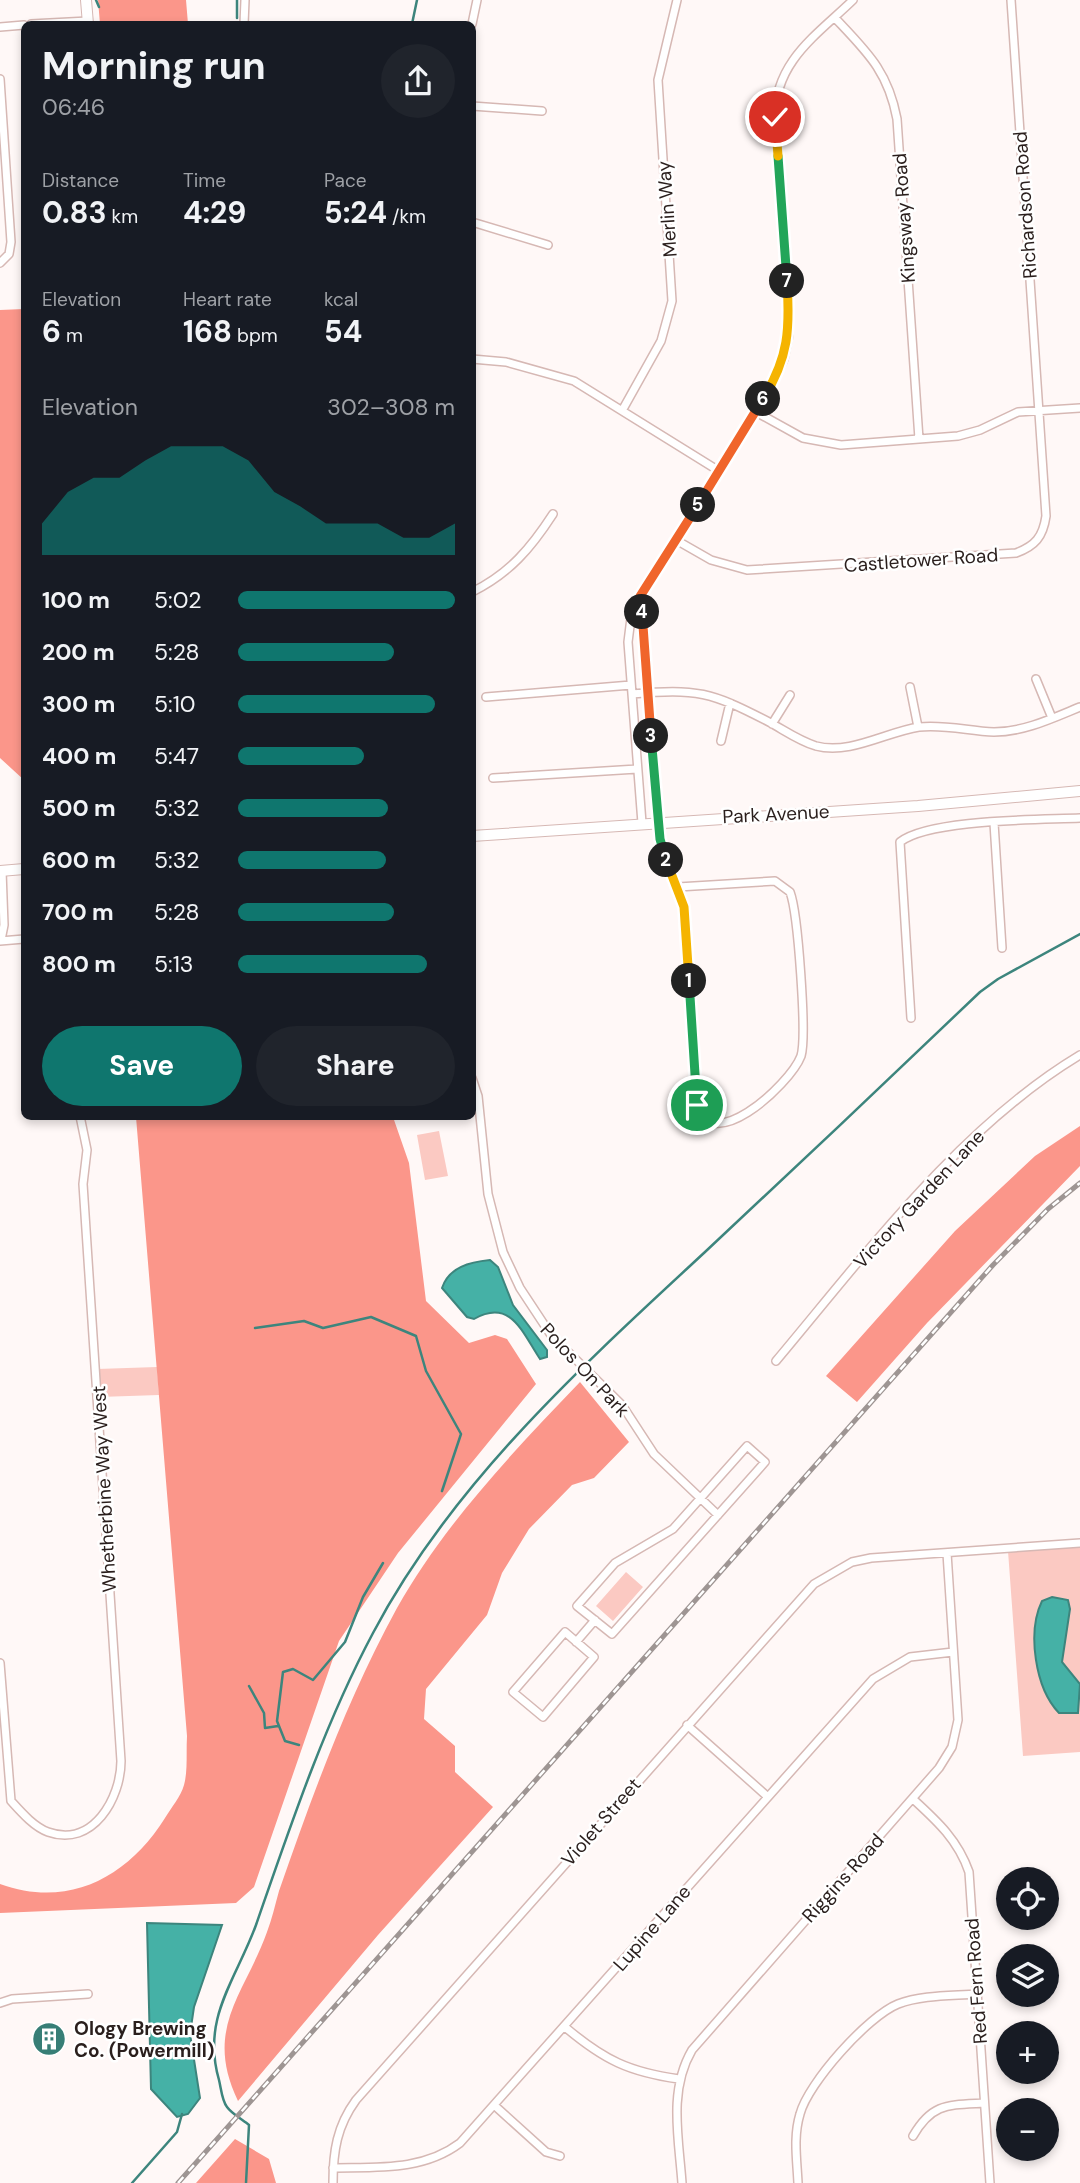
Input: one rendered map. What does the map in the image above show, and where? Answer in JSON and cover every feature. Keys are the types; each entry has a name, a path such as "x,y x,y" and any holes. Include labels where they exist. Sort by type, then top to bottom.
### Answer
{"main road":[{"path":"86,0 88,21"},
{"name":"Park Avenue","path":"476,836 659,821 944,804 1080,791"},
{"path":"1,871 21,869"}],"street":[{"path":"244,21 245,0"},
{"path":"473,21 477,0"},
{"name":"Merlin Way","path":"622,409 662,341 670,310 672,283 659,80 662,54 677,0"},
{"path":"642,823 628,642 631,618 639,598 756,412 784,359 789,335 775,117 777,89 795,56 853,0"},
{"name":"Richardson Road","path":"1011,0 1039,411"},
{"name":"Kingsway Road","path":"835,18 877,64 892,93 897,119 919,439"},
{"path":"0,27 21,25"},
{"path":"0,79 10,242 3,260"},
{"path":"476,106 542,111"},
{"path":"476,223 548,245"},
{"path":"476,360 548,372 594,391 719,471"},
{"path":"756,412 792,433 826,444 958,436 981,430 1018,412 1080,408"},
{"name":"Castletower Road","path":"676,540 711,560 747,570 1022,551 1038,541 1046,516 1039,411"},
{"path":"476,589 513,566 530,548 553,514"},
{"path":"639,598 659,821 667,863 684,907 697,1105 706,1121 723,1124 736,1119 781,1087 801,1056 804,1018 793,900 783,885 775,881 678,887"},
{"path":"1036,679 1052,718"},
{"path":"486,697 631,685"},
{"path":"910,687 918,727"},
{"path":"632,694 693,691 730,702 803,742 834,747 881,739 918,727 996,732 1021,729 1080,707"},
{"path":"772,724 790,695"},
{"path":"721,741 730,702"},
{"path":"634,721 650,720"},
{"path":"494,778 637,769"},
{"path":"911,1018 900,842 920,833 956,826 1080,818"},
{"path":"994,823 1002,948"},
{"path":"1,871 4,925 0,939 21,939"},
{"name":"Victory Garden Lane","path":"776,1361 879,1240 954,1158 1003,1112 1080,1055"},
{"name":"Polos On Park","path":"476,1090 488,1194 503,1252 538,1320 622,1405 654,1454 718,1515"},
{"name":"Whetherbine Way West","path":"0,1664 11,1801 46,1831 67,1835 82,1831 105,1814 116,1797 121,1773 114,1624 83,1185 87,1150 81,1120"},
{"path":"747,1446 765,1462 718,1515 612,1633 578,1606 615,1563 673,1529 747,1446"},
{"name":"Violet Street","path":"333,2183 337,2133 356,2100 814,1584 852,1562 871,1558 1080,1543"},
{"name":"Riggins Road","path":"682,2183 676,2096 685,2061 701,2038 913,1799 939,1768 952,1747 958,1720 947,1553"},
{"path":"576,1642 595,1620"},
{"path":"565,1632 576,1642 594,1657 543,1717 513,1692 565,1632"},
{"name":"Lupine Lane","path":"333,2168 404,2165 432,2159 460,2143 873,1679 910,1657 953,1652"},
{"path":"687,1725 768,1797"},
{"name":"Red Fern Road","path":"913,1799 945,1829 966,1863 971,1884 990,2183"},
{"path":"0,2003 12,1999 88,1994"},
{"path":"798,2183 796,2127 805,2099 815,2084 869,2025 888,2009 911,2000 977,1994"},
{"path":"565,2027 592,2049 627,2069 679,2079"},
{"path":"913,2136 924,2117 935,2109 948,2105 984,2103"},
{"path":"494,2105 546,2152 560,2156"}],"shaded area":[{"path":"98,0 186,0 188,21 100,21"},
{"path":"21,309 21,777 0,758 0,310"},
{"path":"136,1120 394,1120 409,1163 426,1301 469,1343 495,1335 507,1339 536,1384 398,1553 339,1641 254,1887 236,1903 0,1913 0,1884 25,1891 50,1893 73,1890 115,1871 133,1857 150,1839 183,1789 187,1736"},
{"path":"1080,1126 1080,1166 927,1323 857,1402 826,1376 955,1231 1035,1156"},
{"path":"439,1131 448,1176 425,1180 417,1135"},
{"path":"157,1367 159,1395 99,1397 97,1369"},
{"path":"580,1382 629,1442 594,1478 572,1485 529,1529 502,1573 487,1615 426,1689 424,1719 455,1746 455,1772 493,1807 378,1935 238,2101 228,2075 225,2053 231,2012 267,1932 318,1783 379,1642 416,1577 458,1518 505,1462"},
{"path":"1080,1545 1080,1752 1023,1756 1008,1551"},
{"path":"626,1572 643,1587 613,1621 596,1606"},
{"path":"235,2139 269,2159 276,2183 196,2183"}],"water":[{"path":"490,1260 498,1267 513,1305 547,1350 547,1357 540,1359 521,1329 506,1315 497,1313 474,1319 467,1317 442,1288 455,1270 475,1262"},
{"path":"1052,1597 1068,1600 1070,1609 1062,1662 1080,1684 1078,1713 1059,1713 1039,1675 1034,1643 1037,1614 1042,1601"},
{"path":"147,1923 222,1925 194,2007 190,2034 200,2098 188,2114 177,2117 151,2089"}],"waterway":[{"path":"96,0 99,7"},
{"path":"237,0 237,18"},
{"path":"413,21 417,0"},
{"path":"246,2183 249,2125 229,2110 223,2098 215,2058 214,2037 218,2018 339,1704 373,1633 405,1578 480,1477 522,1429 612,1339 980,992 998,979 1080,934"},
{"path":"255,1328 304,1321 323,1328 371,1317 416,1336 426,1371 461,1434 442,1491"},
{"path":"299,1745 285,1741 277,1721 283,1672 293,1669 313,1680 345,1642 363,1597 383,1563"},
{"path":"249,1686 264,1713 265,1728 278,1726"},
{"path":"132,2183 177,2132 182,2114"}],"railway":[{"path":"178,2183 993,1265 1048,1209 1080,1183"}],"place":[{"name":"Ology Brewing Co. (Powermill)","path":"49,2039"}],"route":[{"path":"697,1105 684,907 660,839 639,598 773,384 784,359 789,335 789,306 775,117"}]}
